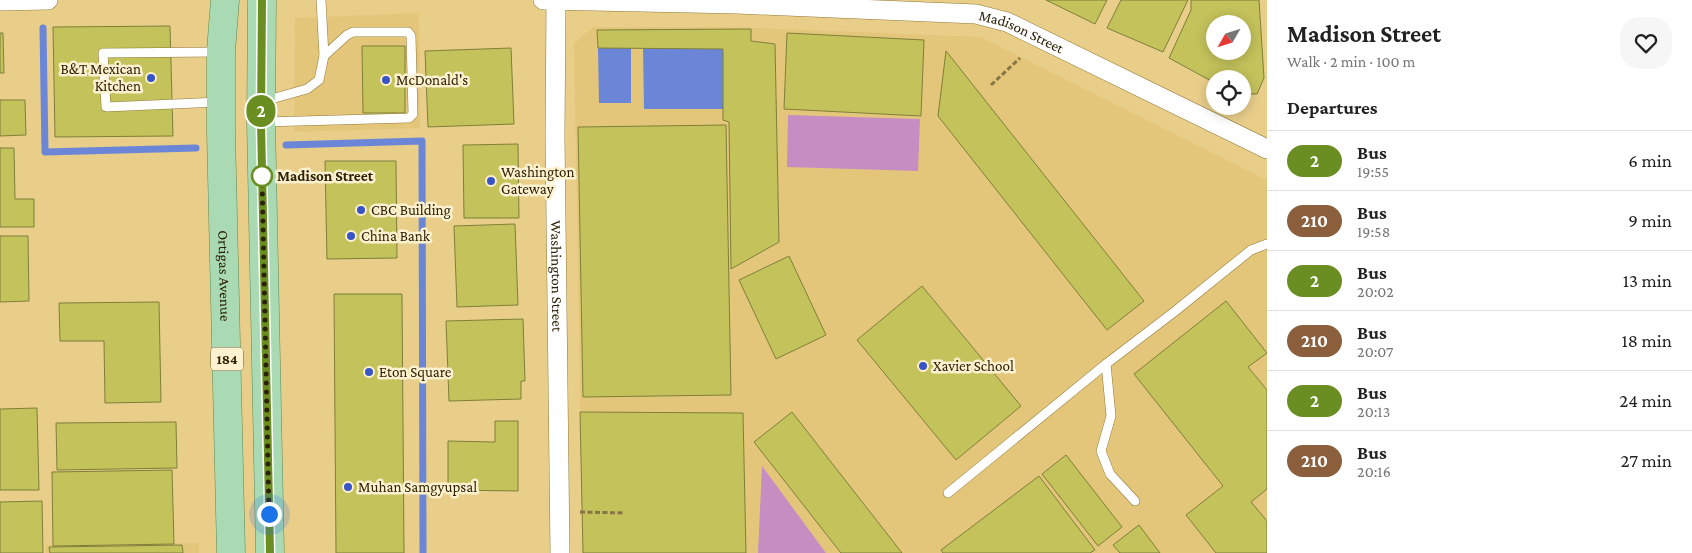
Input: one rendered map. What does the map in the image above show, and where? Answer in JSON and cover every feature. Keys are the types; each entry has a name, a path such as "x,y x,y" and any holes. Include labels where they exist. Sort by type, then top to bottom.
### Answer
{"main road":[{"name":"Ortigas Avenue","path":"225,0 221,52 221,133 231,553"},
{"name":"184","path":"262,0 261,120 270,553"}],"street":[{"path":"0,1 48,0"},
{"name":"Madison Street","path":"552,0 737,4 976,14 1007,22 1267,149"},
{"name":"Washington Street","path":"552,0 560,553"}],"lane":[{"path":"261,120 318,80 324,56 322,0"},
{"path":"261,120 409,118 413,114 411,36 408,32 354,32 347,35 324,56"},
{"path":"221,52 103,53 106,107 172,106 222,102"},
{"path":"948,493 1106,364 1251,250 1267,244"},
{"path":"1106,364 1111,416 1101,451 1110,474 1135,501"}],"path":[{"path":"991,85 1020,58"},
{"path":"582,512 625,513"}],"shaded area":[{"path":"419,13 420,128 294,132 295,18"},
{"name":"Xavier School","path":"593,27 729,27 981,37 1267,180 1267,553 583,553 574,43"},
{"path":"788,115 920,119 918,171 787,167"},
{"path":"762,466 826,553 758,553"},
{"path":"199,543 199,553 46,553 46,545"}],"water":[{"path":"598,48 631,48 631,103 599,103"},
{"path":"643,48 723,49 726,109 644,109"}],"building":[{"path":"1046,0 1107,0 1095,24"},
{"path":"1121,0 1188,0 1163,52 1107,28"},
{"path":"1191,0 1259,0 1264,78 1257,94 1251,94 1251,70 1206,70 1206,78 1169,58 1191,10"},
{"path":"170,26 173,136 55,137 53,27"},
{"path":"751,29 751,41 775,44 779,242 731,269 729,122 723,120 723,49 598,48 597,30"},
{"path":"0,33 3,33 4,73 0,73"},
{"path":"787,33 924,40 921,116 784,109"},
{"path":"362,46 405,46 405,113 363,113"},
{"path":"511,48 514,124 428,127 425,51"},
{"path":"946,51 1144,301 1107,330 938,116"},
{"path":"0,100 25,100 26,135 0,136"},
{"path":"726,125 731,395 583,397 578,127"},
{"name":"Washington Gateway","path":"518,144 519,218 464,218 463,145"},
{"path":"0,148 14,148 15,199 34,199 34,227 0,227"},
{"name":"CBC Building","path":"325,161 396,161 397,258 327,259"},
{"path":"515,224 518,305 457,307 454,226"},
{"path":"0,236 28,236 29,301 0,302"},
{"path":"789,256 826,335 776,359 739,280"},
{"path":"922,286 1021,406 956,460 857,340"},
{"name":"Eton Square","path":"334,294 402,294 404,553 336,553"},
{"path":"1226,301 1267,353 1248,367 1267,390 1267,489 1251,502 1267,521 1267,553 1216,553 1186,515 1223,486 1134,374"},
{"path":"159,302 161,402 105,403 104,341 60,341 59,303"},
{"path":"523,319 525,381 521,381 521,399 449,401 446,321"},
{"path":"37,408 39,490 0,490 0,409"},
{"path":"580,412 743,413 746,553 583,553"},
{"path":"792,412 902,553 841,553 754,442"},
{"path":"495,421 518,421 518,491 448,490 448,441 495,442"},
{"path":"176,422 177,468 57,470 56,423"},
{"path":"1066,455 1122,527 1098,546 1042,474"},
{"path":"172,470 174,544 53,546 52,472"},
{"path":"1039,476 1095,550 1090,553 943,553 941,550"},
{"path":"42,501 43,553 0,553 0,502"},
{"path":"1139,525 1160,553 1120,553 1113,545"},
{"path":"182,545 183,553 50,553 49,547"}],"waterway":[{"path":"43,28 45,152 196,148"},
{"path":"286,145 422,141 423,553"}],"bus line":[{"name":"2","path":"262,0 261,122 270,553"}],"place":[{"name":"B&T Mexican Kitchen","path":"151,78"},
{"name":"McDonald's","path":"386,80"},
{"name":"Madison Street","path":"262,176"},
{"name":"Washington Gateway","path":"491,181"},
{"name":"CBC Building","path":"361,210"},
{"name":"China Bank","path":"351,236"},
{"name":"Xavier School","path":"923,366"},
{"name":"Eton Square","path":"369,372"},
{"name":"Muhan Samgyupsal","path":"348,487"}],"route":[{"path":"262,176 269,514"}]}
